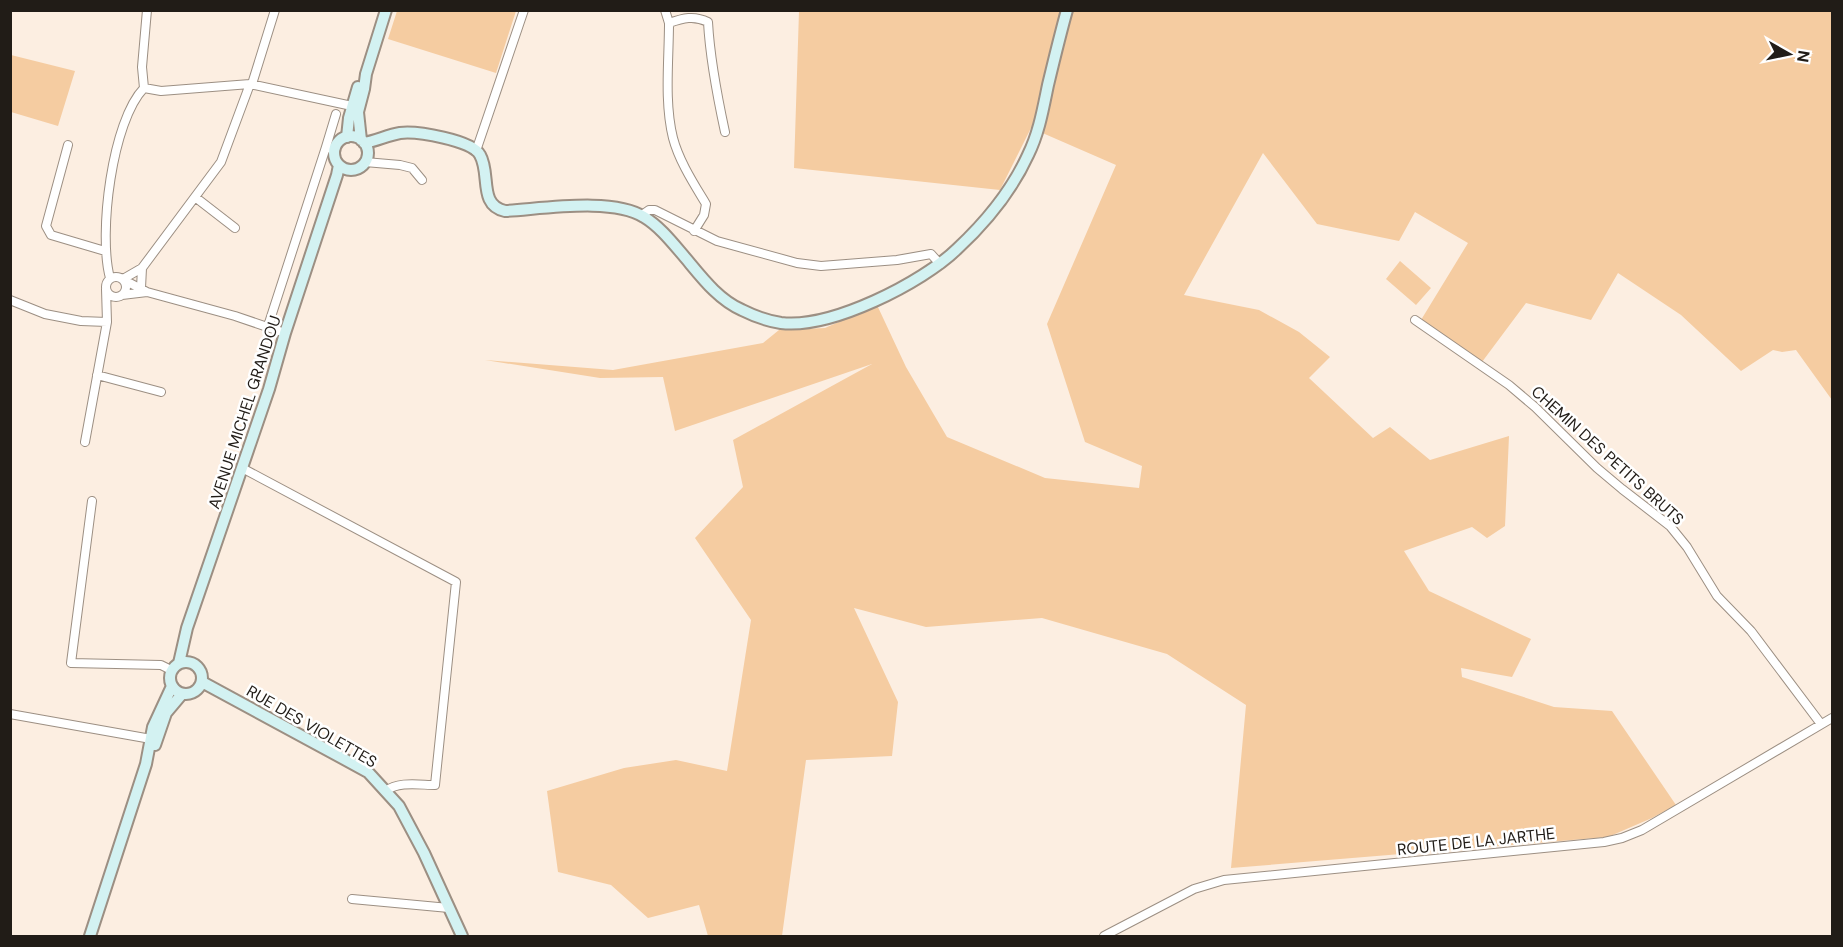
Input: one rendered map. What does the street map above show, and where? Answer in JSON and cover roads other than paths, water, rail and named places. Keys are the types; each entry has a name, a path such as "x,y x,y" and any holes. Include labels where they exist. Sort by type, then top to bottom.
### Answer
{"street":[{"path":"110,278 105,251 111,168 131,105 144,88 142,67 147,10"},
{"path":"123,279 142,268 221,162 251,84 275,10"},
{"path":"359,128 358,112 366,74 386,10"},
{"path":"476,150 524,10"},
{"path":"665,10 669,23 669,110 673,139 691,179 706,204 704,215 694,231"},
{"path":"365,149 389,136 410,133 469,146 476,150 483,164 489,201 498,209 606,206 629,209 642,215 661,230 707,283 729,304 756,316 781,323 809,322 847,311 899,288 940,264 957,250 986,219 1015,180 1036,136 1067,10"},
{"path":"669,23 686,17 699,17 708,22 709,44 725,132"},
{"path":"346,137 357,87 366,74"},
{"path":"144,88 160,91 251,84 352,106"},
{"path":"337,103 349,118"},
{"path":"330,148 339,165 349,170 358,168 365,149 352,106"},
{"path":"268,326 330,148 336,114"},
{"path":"330,148 346,137 351,137 365,149 412,168 422,180"},
{"path":"68,145 46,226 47,231 51,235 105,251"},
{"name":"AVENUE MICHEL GRANDOU","path":"175,666 269,389 339,165"},
{"name":"AVENUE MICHEL GRANDOU","path":"327,205 349,170"},
{"path":"195,197 235,228"},
{"path":"642,215 649,210 656,210 717,241 813,265 897,260 931,254 940,264"},
{"path":"142,268 144,290"},
{"path":"107,322 106,283 110,278 116,276 144,290 285,333"},
{"path":"85,442 107,322 118,296 126,286 123,279"},
{"path":"106,289 110,294 118,296 144,290"},
{"path":"10,300 45,314 81,321 107,322"},
{"name":"CHEMIN DES PETITS BRUTS","path":"1415,320 1509,385 1605,475 1670,526 1687,547 1717,596 1751,632 1821,724"},
{"path":"97,375 161,392"},
{"path":"242,468 456,582 435,786 405,785 391,787 386,791"},
{"path":"92,501 71,663 175,666 189,661 201,671 202,682 195,692 182,694 166,713 157,741 146,764"},
{"name":"AVENUE MICHEL GRANDOU","path":"188,628 187,646 194,663"},
{"path":"175,666 170,678 172,686 182,694"},
{"name":"RUE DES VIOLETTES","path":"202,682 369,772 399,806 424,853 462,936"},
{"path":"90,936 146,764 157,716 172,686"},
{"path":"10,714 151,739"},
{"name":"ROUTE DE LA JARTHE","path":"1104,936 1194,889 1224,880 1604,842 1623,838 1659,821 1833,718"},
{"path":"352,899 449,908"}]}
